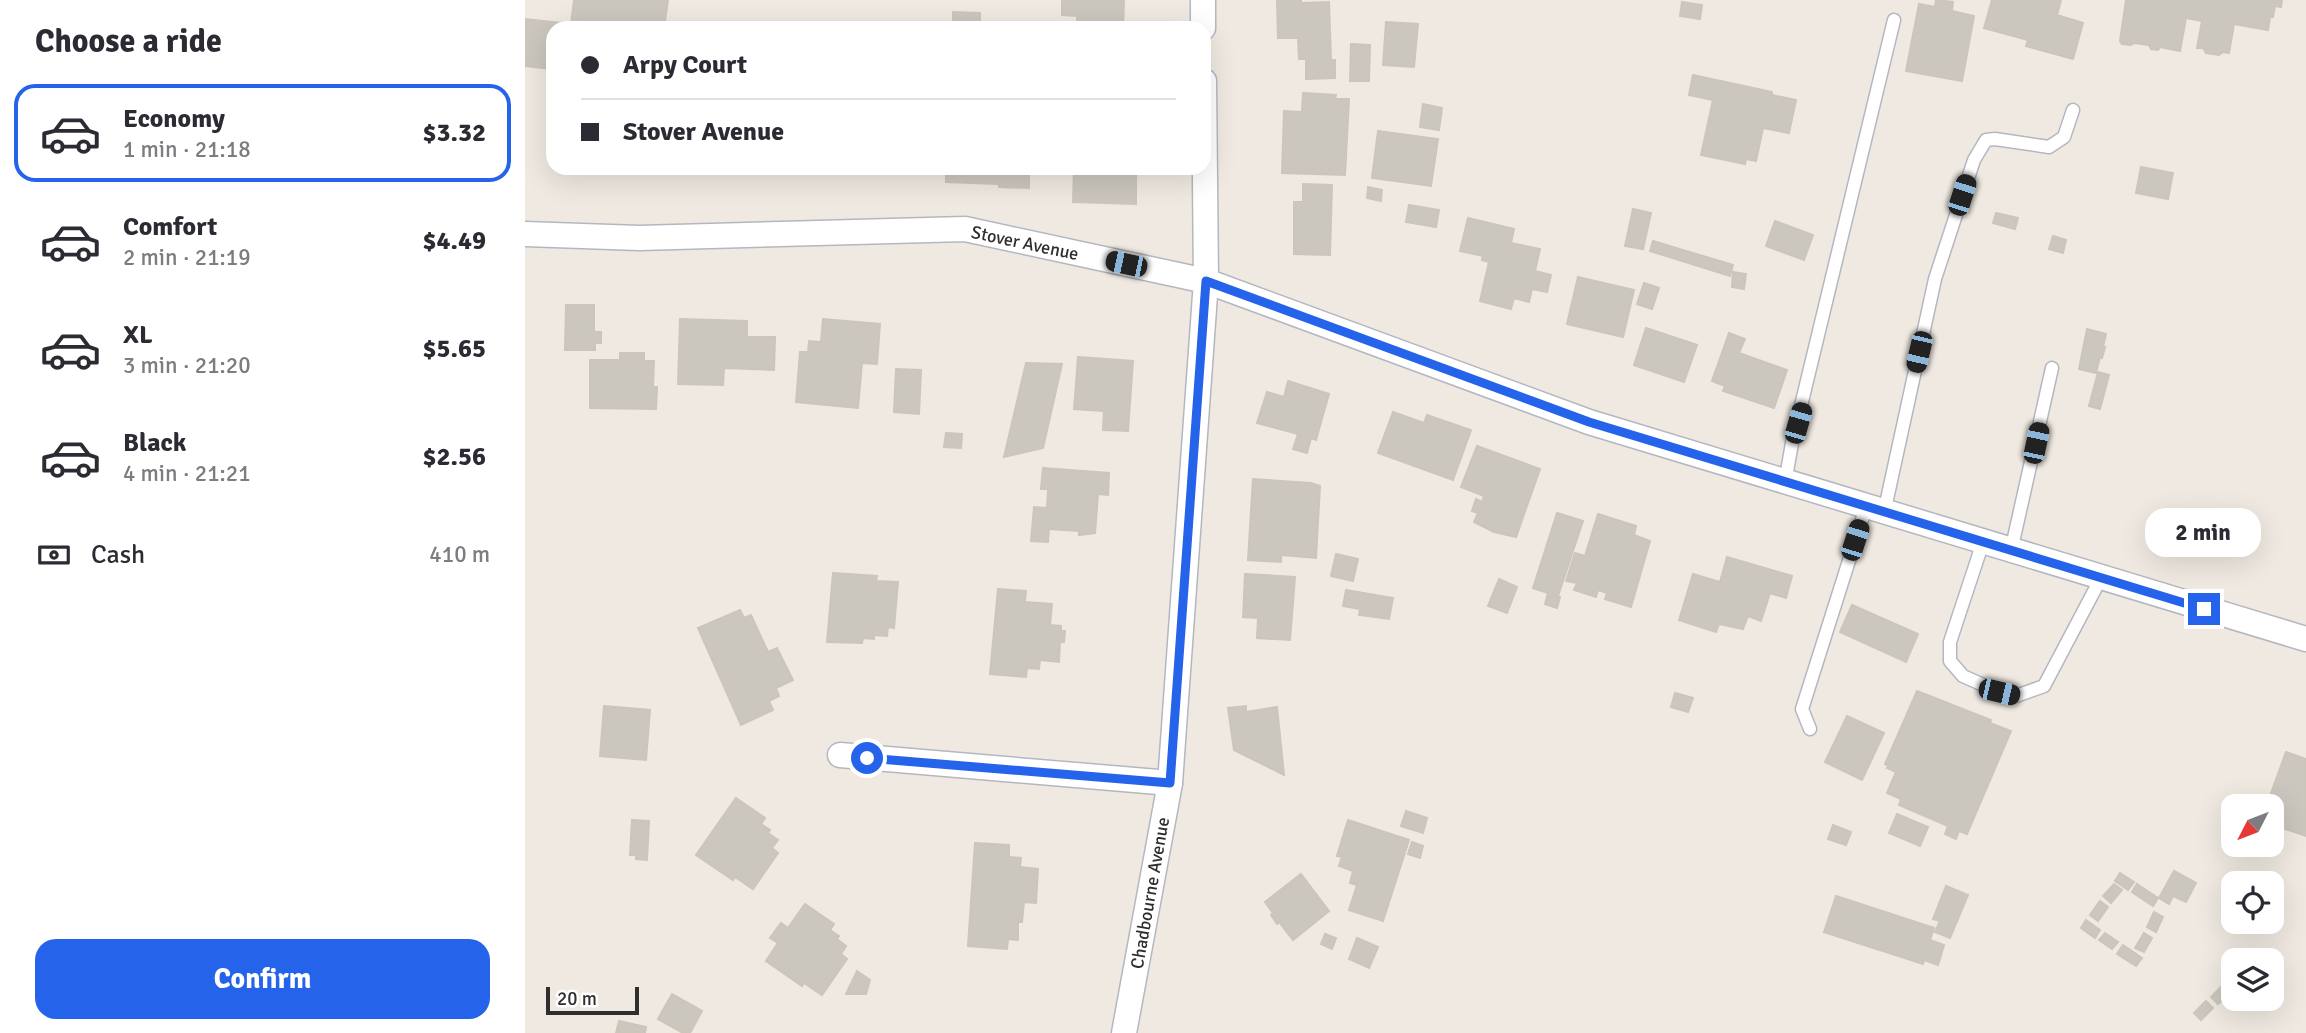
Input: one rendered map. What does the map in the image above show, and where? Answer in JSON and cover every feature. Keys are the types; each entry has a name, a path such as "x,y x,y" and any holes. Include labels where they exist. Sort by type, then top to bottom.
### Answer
{"street":[{"path":"1203,0 1203,21"},
{"name":"Chadbourne Avenue","path":"1124,1033 1170,783 1206,281 1205,175"},
{"name":"Stover Avenue","path":"525,234 639,238 965,229 1206,281 1589,422 2306,639"},
{"path":"840,755 1170,783"}],"lane":[{"path":"1785,483 1792,443 1894,20"},
{"path":"1810,729 1801,709 1875,510 1935,279 1973,160 1986,140 2049,147 2064,137 2073,110"},
{"path":"2011,551 2052,368"},
{"path":"1983,542 1949,642 1950,661 1963,676 1999,692 2016,696 2044,686 2101,578"}],"building":[{"path":"574,0 668,0 665,21 571,21"},
{"path":"1062,0 1124,0 1123,21 1077,21 1077,16 1062,15"},
{"path":"1277,0 1329,2 1331,60 1335,60 1335,78 1306,79 1306,59 1299,59 1298,38 1278,38"},
{"path":"1936,0 1953,2 1952,11 1974,16 1962,81 1906,71 1919,4 1935,7"},
{"path":"1992,0 2061,0 2057,15 2083,23 2073,59 2026,46 2028,40 1984,28"},
{"path":"2126,0 2282,0 2281,7 2275,6 2268,30 2234,24 2229,53 2223,52 2219,55 2197,48 2202,21 2186,18 2180,51 2160,47 2158,50 2151,49 2149,45 2134,43 2122,44 2120,41"},
{"path":"1682,2 1702,5 1700,19 1680,16"},
{"path":"953,12 980,13 980,21 953,21"},
{"path":"525,19 546,21 546,69 525,66"},
{"path":"1386,22 1418,24 1414,67 1383,65"},
{"path":"1351,44 1370,45 1369,81 1350,81"},
{"path":"1693,75 1772,92 1772,95 1796,100 1789,133 1763,128 1756,161 1746,159 1745,164 1701,155 1713,100 1689,95"},
{"path":"1303,93 1336,95 1335,99 1349,99 1345,175 1282,173 1284,111 1302,112"},
{"path":"1423,104 1442,108 1439,130 1420,127"},
{"path":"1378,131 1438,139 1431,186 1372,178"},
{"path":"2141,167 2173,173 2168,199 2136,193"},
{"path":"946,175 1029,175 1029,188 946,182"},
{"path":"1074,175 1136,175 1136,204 1073,202"},
{"path":"1303,184 1332,185 1330,255 1294,254 1294,202 1303,202"},
{"path":"1368,187 1382,190 1381,201 1367,198"},
{"path":"1409,205 1439,210 1436,227 1406,222"},
{"path":"1633,209 1651,213 1643,249 1625,246"},
{"path":"1996,213 2018,218 2015,229 1993,223"},
{"path":"1468,218 1514,229 1511,243 1540,249 1535,271 1551,275 1547,292 1532,289 1529,302 1514,298 1511,309 1480,301 1489,262 1482,260 1483,256 1460,251"},
{"path":"1775,221 1813,235 1804,260 1766,246"},
{"path":"2053,236 2066,240 2063,253 2049,249"},
{"path":"1653,241 1733,265 1730,276 1650,251"},
{"path":"1733,272 1746,274 1744,289 1732,287"},
{"path":"1578,277 1634,290 1623,337 1567,324"},
{"path":"1644,283 1659,288 1652,309 1637,304"},
{"path":"566,305 594,305 594,332 601,332 601,343 595,343 595,350 565,350"},
{"path":"680,319 747,321 747,337 775,337 774,370 724,368 723,385 678,384"},
{"path":"823,319 880,324 877,364 862,363 858,408 796,402 800,352 808,352 809,341 821,342"},
{"path":"1646,328 1697,345 1684,382 1634,365"},
{"path":"2087,329 2106,334 2105,347 2096,373 2079,369"},
{"path":"1729,333 1745,339 1739,353 1787,370 1774,408 1723,391 1725,386 1712,381"},
{"path":"620,353 644,353 644,361 654,361 656,409 590,408 590,360 620,360"},
{"path":"1078,357 1133,361 1128,431 1103,430 1104,411 1074,409"},
{"path":"1026,363 1062,364 1043,448 1004,457"},
{"path":"896,369 921,370 919,414 894,412"},
{"path":"2098,372 2109,375 2100,409 2089,406"},
{"path":"1288,381 1329,394 1316,440 1311,438 1307,453 1293,449 1298,434 1257,423 1267,392 1284,397"},
{"path":"1393,412 1424,423 1427,415 1471,430 1453,480 1378,453"},
{"path":"946,433 962,434 961,448 944,447"},
{"path":"1477,446 1540,469 1516,537 1494,532 1474,522 1478,513 1472,511 1476,499 1482,502 1484,496 1461,487"},
{"path":"1043,468 1109,473 1108,495 1098,494 1095,533 1079,535 1079,531 1049,529 1048,542 1031,541 1034,507 1047,508 1048,489 1041,489"},
{"path":"1253,479 1320,486 1316,558 1281,555 1281,562 1248,560"},
{"path":"1557,513 1583,521 1558,596 1557,608 1545,604 1548,593 1533,588"},
{"path":"1598,514 1636,526 1634,535 1650,541 1631,607 1605,599 1607,593 1598,590 1596,597 1574,590 1577,583 1566,581 1575,553 1585,556"},
{"path":"1336,554 1358,559 1353,581 1331,576"},
{"path":"1727,557 1792,576 1786,598 1770,593 1761,621 1748,616 1743,629 1719,624 1716,632 1679,620 1693,574 1720,582"},
{"path":"833,573 877,576 876,581 898,582 894,628 888,627 887,636 863,638 862,643 827,642"},
{"path":"1245,574 1295,577 1290,640 1257,638 1258,618 1243,617"},
{"path":"1499,579 1517,587 1507,613 1488,606"},
{"path":"998,589 1026,591 1025,602 1052,604 1050,625 1061,626 1061,631 1065,631 1064,642 1060,642 1059,662 1040,660 1039,669 1027,668 1026,677 990,674"},
{"path":"1346,590 1393,598 1389,619 1359,615 1360,609 1343,606"},
{"path":"1852,605 1918,634 1906,662 1840,632"},
{"path":"740,610 744,618 751,615 768,652 777,648 793,680 776,688 779,696 769,701 773,710 741,725 698,628"},
{"path":"1917,691 1991,720 1990,723 2011,731 1967,834 1959,831 1956,839 1945,834 1948,826 1899,805 1901,799 1887,793 1896,772 1885,764"},
{"path":"1675,693 1693,698 1688,712 1671,707"},
{"path":"604,706 650,710 646,760 600,756"},
{"path":"1246,706 1246,712 1277,707 1284,775 1234,750 1228,708"},
{"path":"1847,716 1884,733 1862,780 1825,762"},
{"path":"2286,752 2306,759 2306,836 2284,828 2284,794 2271,794"},
{"path":"736,798 765,818 761,824 778,840 772,848 778,853 753,889 735,877 733,880 696,855"},
{"path":"1406,811 1427,818 1423,833 1401,826"},
{"path":"1897,814 1928,827 1920,846 1889,833"},
{"path":"632,820 649,821 647,860 636,859 636,855 630,855"},
{"path":"1348,820 1409,840 1383,921 1349,910 1357,885 1350,883 1353,871 1339,866 1342,857 1337,856"},
{"path":"1833,825 1851,832 1846,845 1828,839"},
{"path":"1412,842 1423,846 1420,858 1408,854"},
{"path":"975,843 1009,845 1009,857 1021,858 1020,867 1038,869 1036,903 1024,902 1022,922 1018,922 1018,940 1008,939 1007,949 968,946"},
{"path":"2174,871 2196,883 2186,902 2173,896 2169,904 2159,898"},
{"path":"2120,873 2134,882 2128,890 2115,881"},
{"path":"1301,874 1329,911 1293,940 1279,922 1277,924 1265,902"},
{"path":"2114,884 2122,890 2111,903 2103,896"},
{"path":"2137,884 2158,898 2153,906 2132,892"},
{"path":"1946,886 1968,895 1950,938 1935,932 1940,921 1933,919"},
{"path":"1836,896 1934,928 1930,940 1944,945 1938,965 1924,960 1923,964 1824,932"},
{"path":"2100,901 2108,907 2098,921 2090,915"},
{"path":"805,904 834,924 830,930 839,936 837,939 846,946 841,954 847,959 822,995 804,983 802,986 766,961 778,943 770,938 781,923 788,928"},
{"path":"2154,912 2163,917 2156,932 2147,927"},
{"path":"2086,920 2100,930 2095,938 2081,928"},
{"path":"2105,933 2118,942 2112,949 2099,940"},
{"path":"2144,933 2152,938 2144,952 2135,948"},
{"path":"1325,934 1336,938 1332,949 1321,944"},
{"path":"1357,938 1378,947 1369,968 1349,959"},
{"path":"2123,945 2142,958 2136,966 2117,954"},
{"path":"857,971 870,980 866,994 846,994"},
{"path":"2221,987 2221,1001 2218,1004 2211,997"},
{"path":"672,994 702,1011 690,1033 683,1033 658,1019"},
{"path":"2206,1001 2213,1008 2201,1020 2194,1013"},
{"path":"619,1021 646,1027 645,1033 616,1033"}],"route":[{"path":"867,758 1170,783 1206,281 1589,422 2204,609"}]}
